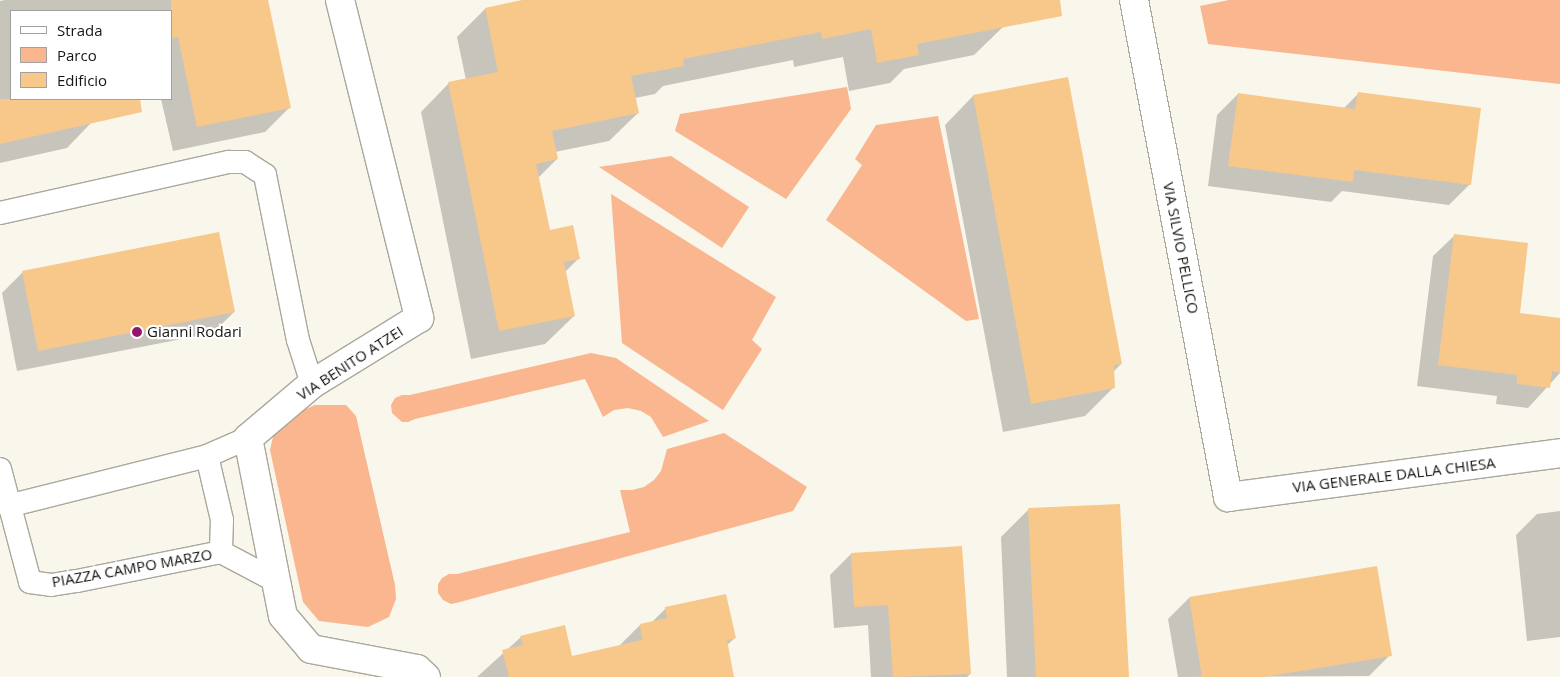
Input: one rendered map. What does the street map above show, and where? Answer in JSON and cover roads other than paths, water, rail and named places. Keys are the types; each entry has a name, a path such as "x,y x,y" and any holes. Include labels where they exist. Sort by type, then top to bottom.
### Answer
{"street":[{"name":"VIA BENITO ATZEI","path":"248,438 312,384 419,318 340,0"},
{"name":"VIA SILVIO PELLICO","path":"1134,0 1228,497"},
{"path":"248,438 283,616 311,649 417,669 426,677"},
{"name":"VIA GENERALE DALLA CHIESA","path":"1228,497 1560,453"}],"lane":[{"path":"0,213 228,162 245,162 265,175 298,340 312,384"},
{"path":"0,469 8,506 207,456 248,438"},
{"name":"PIAZZA CAMPO MARZO","path":"8,506 30,582 51,585 77,582 221,552 222,520 207,456"},
{"path":"221,552 276,582"}],"place":[{"name":"Gianni Rodari","path":"137,332"}]}
